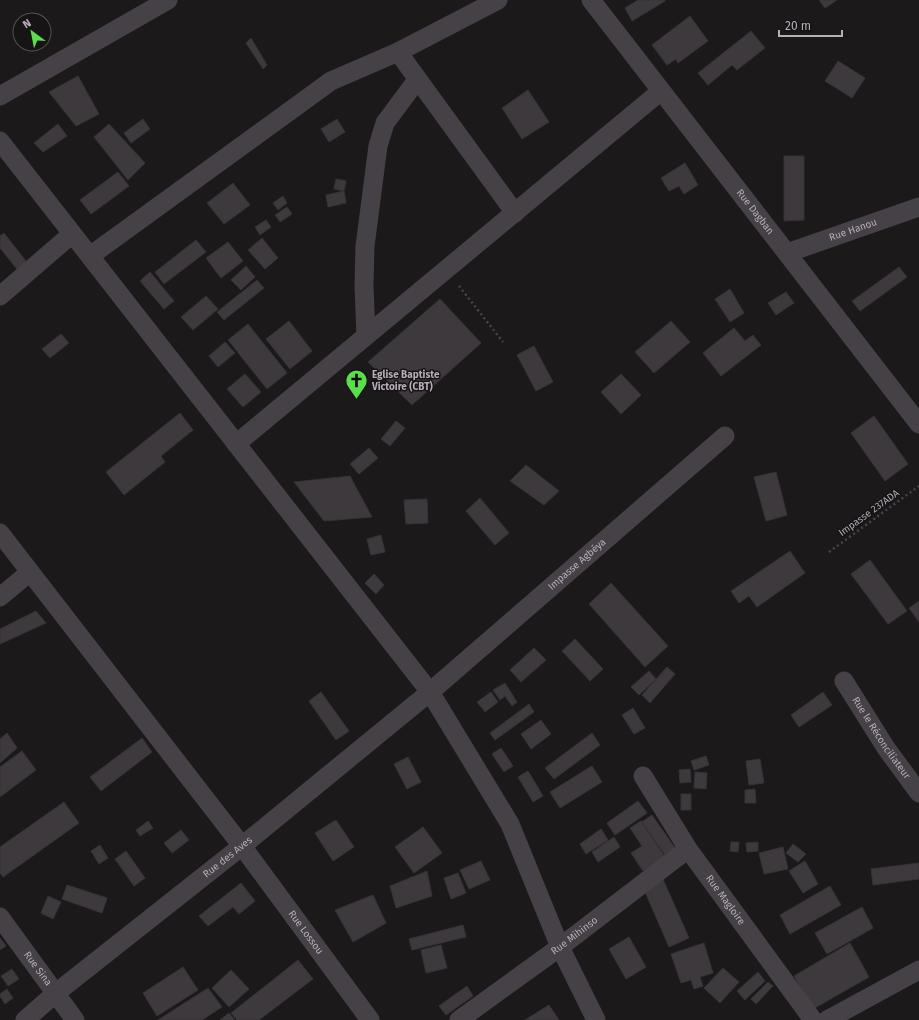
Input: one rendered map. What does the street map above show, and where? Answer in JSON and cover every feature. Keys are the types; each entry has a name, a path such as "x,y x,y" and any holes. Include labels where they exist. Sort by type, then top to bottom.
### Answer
{"street":[{"path":"0,96 168,0"},
{"path":"90,256 331,81 398,52 498,0"},
{"name":"Rue Dagban","path":"591,0 919,424"},
{"path":"398,52 515,213"},
{"path":"366,336 364,286 365,246 378,146 385,123 418,80"},
{"path":"236,444 661,91"},
{"path":"0,141 430,692 510,824 560,947 596,1020"},
{"name":"Rue Hanou","path":"787,253 919,207"},
{"path":"0,296 72,234"},
{"name":"Impasse Agbéya","path":"430,692 725,436"},
{"name":"Rue Lossou","path":"0,533 242,846 370,1020"},
{"path":"0,597 30,572"},
{"name":"Rue le Réconciliateur","path":"844,681 886,748 919,793"},
{"name":"Rue des Aves","path":"25,1020 56,993 242,846 430,692"},
{"name":"Rue Magloire","path":"643,776 688,849 813,1020"},
{"name":"Rue Mihinso","path":"459,1020 560,947 688,849"},
{"name":"Rue Sina","path":"0,917 75,1020"},
{"path":"827,1020 919,970"}],"path":[{"path":"446,270 503,342"},
{"name":"Impasse 237ADA","path":"829,552 919,486"}],"building":[{"path":"638,0 665,1 632,21 625,8"},
{"path":"819,0 837,0 825,8"},
{"path":"690,16 708,41 678,63 676,59 667,65 652,45"},
{"path":"751,31 765,48 737,70 732,65 708,85 698,73"},
{"path":"251,38 267,65 263,69 246,43"},
{"path":"838,61 865,78 852,98 825,81"},
{"path":"78,76 99,114 76,126 49,92"},
{"path":"528,90 549,122 522,139 502,108"},
{"path":"143,119 150,129 131,143 124,133"},
{"path":"337,119 345,132 329,142 321,129"},
{"path":"58,124 67,136 43,152 34,143"},
{"path":"109,124 145,163 128,180 94,137"},
{"path":"784,156 804,156 804,220 784,221"},
{"path":"685,163 698,185 684,194 679,186 669,191 661,178"},
{"path":"118,172 129,186 91,214 80,200"},
{"path":"336,179 346,181 344,191 334,189"},
{"path":"233,183 250,205 224,224 207,203"},
{"path":"344,191 346,203 328,207 326,195"},
{"path":"283,196 287,203 278,210 273,203"},
{"path":"287,207 292,214 280,222 275,215"},
{"path":"266,220 271,227 260,235 255,227"},
{"path":"4,233 29,265 20,273 0,248 0,236"},
{"path":"262,238 278,258 265,269 248,250"},
{"path":"196,240 206,252 164,284 155,272"},
{"path":"228,242 243,261 221,278 206,258"},
{"path":"246,266 255,277 241,290 231,280"},
{"path":"899,267 907,277 860,311 852,301"},
{"path":"150,272 174,301 164,309 140,281"},
{"path":"257,280 264,288 224,320 217,312"},
{"path":"730,289 744,313 730,322 715,299"},
{"path":"786,292 794,303 776,315 768,303"},
{"path":"206,296 218,309 193,330 181,317"},
{"path":"440,299 481,343 412,405 368,362"},
{"path":"289,321 312,351 290,369 266,339"},
{"path":"671,321 690,342 654,373 635,352"},
{"path":"248,324 287,373 267,389 228,340"},
{"path":"734,328 745,341 753,335 761,345 721,376 703,353"},
{"path":"61,334 69,343 50,358 42,349"},
{"path":"225,342 235,353 218,367 209,356"},
{"path":"534,346 553,382 536,391 517,355"},
{"path":"245,374 261,392 243,407 227,389"},
{"path":"621,374 641,395 621,414 601,392"},
{"path":"180,413 193,430 161,456 165,462 124,495 106,472"},
{"path":"874,416 908,464 885,481 851,433"},
{"path":"396,421 405,428 390,446 381,439"},
{"path":"369,448 378,458 359,474 350,464"},
{"path":"526,465 559,491 544,505 510,481"},
{"path":"776,472 787,515 766,521 754,477"},
{"path":"350,476 372,517 324,521 294,482"},
{"path":"480,498 509,533 495,545 466,511"},
{"path":"427,499 428,523 406,524 404,500"},
{"path":"381,535 385,552 371,555 367,539"},
{"path":"790,551 805,573 757,607 749,596 739,603 731,591"},
{"path":"870,560 907,611 888,624 851,574"},
{"path":"374,574 384,585 376,594 365,583"},
{"path":"611,583 668,646 645,667 589,604"},
{"path":"919,601 919,622 909,608"},
{"path":"36,611 46,623 0,644 0,629"},
{"path":"575,639 603,669 590,681 562,651"},
{"path":"534,648 546,660 521,682 510,670"},
{"path":"667,667 675,674 650,703 642,695"},
{"path":"649,671 656,679 639,695 631,687"},
{"path":"505,683 517,702 512,706 505,696 500,700 493,690"},
{"path":"321,692 349,731 336,740 309,701"},
{"path":"491,692 498,702 485,712 477,702"},
{"path":"823,692 832,705 799,727 791,715"},
{"path":"529,704 534,712 495,740 490,733"},
{"path":"633,708 645,728 634,734 622,715"},
{"path":"541,720 551,734 531,749 521,734"},
{"path":"7,733 17,748 0,763 0,739"},
{"path":"592,733 600,745 554,779 545,768"},
{"path":"142,738 152,752 101,791 90,777"},
{"path":"501,748 513,766 504,772 492,754"},
{"path":"22,751 36,770 0,797 0,767"},
{"path":"706,756 709,765 694,770 691,761"},
{"path":"408,757 421,782 407,789 394,764"},
{"path":"760,759 764,783 749,785 746,761"},
{"path":"592,766 602,782 560,808 550,792"},
{"path":"690,769 691,782 680,783 679,770"},
{"path":"528,771 543,796 533,802 518,777"},
{"path":"695,772 707,773 706,789 694,788"},
{"path":"755,789 756,803 745,803 745,790"},
{"path":"681,794 691,794 691,810 681,810"},
{"path":"638,801 647,813 615,835 607,823"},
{"path":"64,802 79,823 3,877 0,873 0,847"},
{"path":"652,815 675,848 665,855 642,822"},
{"path":"336,820 354,847 333,861 315,833"},
{"path":"148,821 153,828 140,836 136,830"},
{"path":"641,821 665,857 643,871 631,853 642,846 630,828"},
{"path":"423,827 442,853 414,873 395,847"},
{"path":"601,829 608,840 586,854 580,844"},
{"path":"181,830 189,840 172,853 164,843"},
{"path":"614,837 620,847 598,862 592,852"},
{"path":"731,842 739,842 738,852 730,851"},
{"path":"758,842 758,851 747,852 746,843"},
{"path":"793,844 806,854 798,862 786,853"},
{"path":"100,845 108,858 99,864 91,851"},
{"path":"783,847 788,869 764,874 759,853"},
{"path":"126,851 145,878 134,886 115,859"},
{"path":"481,861 490,880 469,889 460,870"},
{"path":"805,861 818,884 803,893 789,871"},
{"path":"919,863 919,879 873,885 871,869"},
{"path":"427,871 432,896 396,908 390,886"},
{"path":"458,873 466,893 451,899 444,878"},
{"path":"662,877 689,938 669,947 642,885"},
{"path":"241,883 255,901 239,914 233,907 208,926 199,916"},
{"path":"67,885 107,898 102,913 62,899"},
{"path":"830,886 841,905 790,934 780,915"},
{"path":"373,895 386,923 353,942 335,910"},
{"path":"48,896 61,902 53,919 41,913"},
{"path":"862,907 873,928 827,954 815,933"},
{"path":"463,925 466,937 412,950 409,939"},
{"path":"629,937 646,967 626,979 609,949"},
{"path":"0,938 6,946 0,950"},
{"path":"704,943 713,973 700,977 703,986 694,989 691,980 681,983 671,954"},
{"path":"850,943 869,977 813,1009 794,976"},
{"path":"441,945 447,968 426,973 421,950"},
{"path":"298,960 313,979 259,1020 237,1020 231,1013"},
{"path":"183,967 198,990 157,1016 143,993"},
{"path":"723,968 739,982 720,1003 704,988"},
{"path":"12,969 19,979 8,986 1,976"},
{"path":"231,970 249,989 229,1007 212,988"},
{"path":"758,972 765,981 745,1000 737,991"},
{"path":"768,982 773,986 756,1004 751,999"},
{"path":"467,986 473,996 446,1015 439,1006"},
{"path":"208,988 222,1007 202,1020 158,1020"},
{"path":"7,989 13,998 5,1004 0,994"},
{"path":"549,1005 559,1020 525,1020"},
{"path":"229,1013 235,1020 220,1020"}],"place":[{"name":"Eglise Baptiste Victoire (CBT)","path":"356,400"}]}
